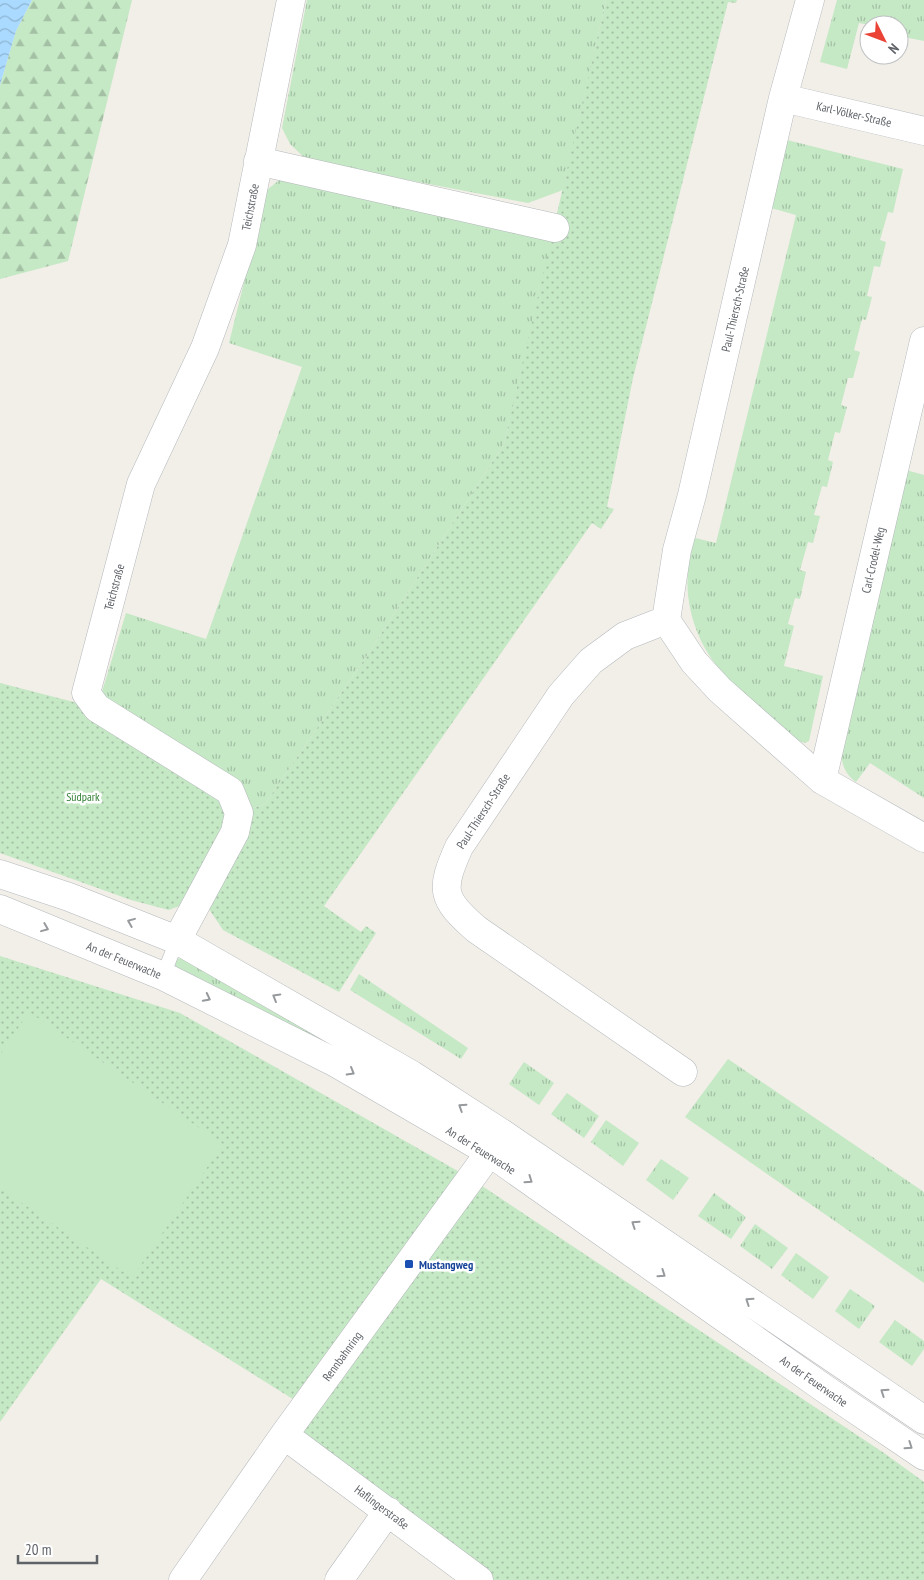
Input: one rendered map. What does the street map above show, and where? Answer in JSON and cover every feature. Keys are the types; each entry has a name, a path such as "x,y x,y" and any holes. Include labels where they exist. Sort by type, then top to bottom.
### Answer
{"street":[{"name":"Teichstraße","path":"176,940 235,832 239,813 230,791 97,708 86,693 141,484 175,430 242,246 291,0"},
{"name":"Paul-Thiersch-Straße","path":"683,1072 476,929 453,909 446,893 448,870 459,847 561,695 591,661 625,636 666,620 677,550 692,495 783,98 810,0"},
{"name":"Karl-Völker-Straße","path":"783,98 924,131"},
{"path":"258,161 555,228"},
{"name":"Carl-Crodel-Weg","path":"822,780 924,341"},
{"path":"666,620 694,662 720,690 822,780 924,838"},
{"name":"An der Feuerwache","path":"0,874 69,897 176,940 412,1075 496,1143 924,1456"},
{"name":"An der Feuerwache","path":"0,909 163,976 496,1143 924,1420"},
{"name":"Rennbahnring","path":"184,1580 202,1539 284,1435 496,1143"},
{"name":"Haflingerstraße","path":"284,1435 479,1580"},
{"path":"338,1580 388,1511"}],"lane":[{"path":"163,976 176,940"}],"green space":[{"path":"32,0 132,0 68,261 0,279 0,85 16,31"},
{"path":"307,0 606,0 563,190 528,203 308,161 290,144 282,128"},
{"name":"Südpark","path":"606,0 737,0 736,3 728,2 633,378 607,507 614,509 601,529 592,523 324,906 361,932 366,926 376,933 339,992 223,930 201,897 169,910 131,900 0,853 0,683 97,708 239,813 265,804 366,657 504,444"},
{"path":"837,0 924,0 924,41 909,38 909,15 859,15 859,23 847,69 820,62"},
{"path":"787,140 903,169 893,213 888,212 880,240 886,242 880,267 874,266 867,296 872,297 866,320 862,319 854,350 860,352 853,378 848,378 841,405 847,407 840,433 835,432 828,460 833,462 827,487 822,486 814,515 820,516 813,543 808,542 800,570 806,572 800,599 795,598 788,624 794,626 784,666 823,676 809,741 805,743 797,740 743,694 713,661 701,641 693,620 688,595 691,537 716,543 796,215 771,208"},
{"path":"284,176 555,228 504,444 366,657 265,804 239,813 97,708 126,613 206,639 302,367 229,343 267,190"},
{"path":"906,470 924,475 924,798 870,763 856,782 845,769 841,752"},
{"path":"0,956 180,1013 470,1178 884,1453 924,1482 924,1580 479,1580 284,1435 304,1406 101,1279 0,1422"},
{"path":"184,956 435,1099 427,1110 179,971 175,966 176,960"},
{"path":"359,974 468,1048 461,1059 350,990"},
{"path":"29,1012 223,1144 132,1278 0,1188 0,1055"},
{"path":"728,1059 924,1192 924,1283 685,1117"},
{"path":"524,1062 554,1083 539,1105 509,1084"},
{"path":"567,1093 599,1116 584,1138 551,1114"},
{"path":"606,1120 639,1143 623,1166 591,1142"},
{"path":"661,1159 689,1178 673,1200 646,1180"},
{"path":"714,1193 746,1217 731,1239 698,1216"},
{"path":"755,1224 788,1248 772,1269 740,1246"},
{"path":"796,1253 829,1277 813,1299 781,1275"},
{"path":"850,1289 875,1306 859,1329 835,1311"},
{"path":"895,1320 924,1341 924,1349 912,1366 879,1342"}],"water":[{"path":"0,0 32,0 16,31 0,85"}],"place":[{"name":"Mustangweg","path":"409,1264"}]}
